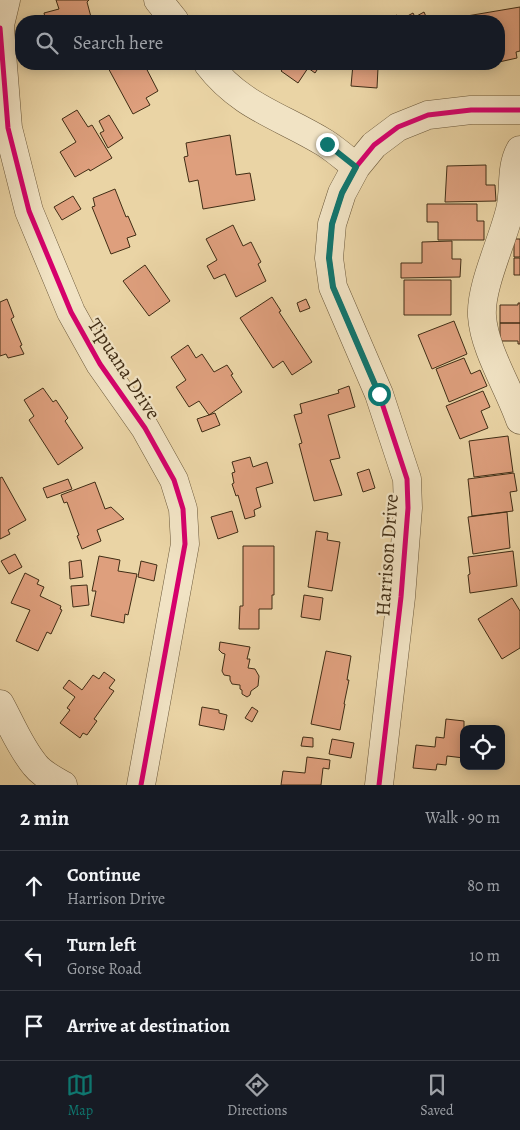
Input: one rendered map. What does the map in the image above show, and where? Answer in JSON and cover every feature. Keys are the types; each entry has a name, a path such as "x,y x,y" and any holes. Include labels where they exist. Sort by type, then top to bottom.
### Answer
{"street":[{"name":"Tipuana Drive","path":"6,0 0,27 8,128 29,211 70,312 100,364 144,428 170,473 183,509 185,544 141,785"},
{"path":"158,0 170,15"},
{"path":"213,70 240,97 327,144 356,167"},
{"name":"Harrison Drive","path":"379,785 402,597 408,508 406,479 379,394 333,287 329,258 332,224 342,193 356,167 374,145 398,127 428,116 471,110 520,110"},
{"path":"520,150 514,165 514,195 487,284 482,316 486,337 520,420"},
{"path":"0,704 23,748 35,766 63,785"}],"building":[{"path":"56,0 89,0 87,2 90,15 44,15 44,13 59,9"},
{"path":"520,7 520,51 516,52 517,58 505,61 505,15 473,15"},
{"path":"109,70 147,70 158,91 146,98 150,105 133,114"},
{"path":"282,70 307,70 298,83"},
{"path":"352,70 378,70 377,88 351,86"},
{"path":"77,110 88,127 92,125 112,158 90,171 89,169 75,177 60,152 76,142 62,119"},
{"path":"109,115 123,138 108,148 100,133 104,131 99,121"},
{"path":"230,135 236,175 250,173 255,200 203,209 198,180 189,182 184,157 188,156 186,143"},
{"path":"486,165 486,185 495,185 496,201 445,202 447,166"},
{"path":"115,189 126,217 128,216 136,235 127,238 130,247 111,254 92,207 95,206 93,198"},
{"path":"73,196 81,209 62,220 54,207"},
{"path":"427,204 477,204 477,221 484,221 484,240 438,240 438,222 427,222"},
{"path":"233,225 243,246 251,242 261,262 258,264 266,281 236,297 225,274 214,279 207,266 217,260 206,239"},
{"path":"514,239 520,239 520,257 514,257"},
{"path":"452,241 452,259 461,259 460,277 401,278 401,263 422,263 422,242"},
{"path":"514,258 520,258 520,275 514,275"},
{"path":"145,265 170,301 149,316 123,281"},
{"path":"404,280 451,280 451,315 404,315"},
{"path":"272,297 281,311 279,312 312,362 292,375 283,361 273,368 240,318"},
{"path":"7,299 14,317 11,319 24,354 8,358 6,354 0,356 0,302"},
{"path":"306,299 310,308 300,312 297,303"},
{"path":"520,303 520,323 500,323 500,305 518,305"},
{"path":"454,321 467,354 432,369 418,335"},
{"path":"500,323 520,323 520,344 518,344 518,341 500,341"},
{"path":"188,345 196,358 202,354 214,372 227,365 242,392 209,415 199,401 189,407 176,387 186,380 171,357"},
{"path":"464,358 471,374 480,370 487,386 449,402 436,369"},
{"path":"349,386 355,407 328,415 340,458 330,460 342,495 314,501 299,444 302,443 294,415 302,413 300,404 339,393 338,390"},
{"path":"43,388 53,402 56,400 68,418 65,421 83,448 58,465 29,420 34,416 24,400"},
{"path":"483,391 490,407 481,411 488,428 460,439 446,406"},
{"path":"215,413 220,425 202,432 197,419"},
{"path":"508,436 513,472 474,477 469,441"},
{"path":"250,457 253,467 267,462 273,483 256,488 261,507 254,510 255,516 245,519 238,495 236,496 232,484 234,483 232,473 235,472 232,462"},
{"path":"369,469 375,488 363,492 357,473"},
{"path":"514,473 517,491 510,492 513,511 472,516 468,479"},
{"path":"2,477 26,520 8,530 10,534 0,539 0,478"},
{"path":"68,479 72,489 47,498 43,488"},
{"path":"95,482 105,509 111,507 124,519 97,530 101,541 82,549 67,502 64,503 61,495"},
{"path":"232,511 238,532 218,539 211,517"},
{"path":"507,512 510,548 473,554 468,517"},
{"path":"316,531 328,533 327,540 340,542 332,591 308,587"},
{"path":"243,546 274,546 274,595 272,595 272,609 259,609 259,629 239,629 240,606 243,606"},
{"path":"513,551 517,586 470,593 468,557"},
{"path":"15,554 22,567 9,574 1,561"},
{"path":"99,556 120,560 118,571 137,574 128,615 125,614 124,623 91,616 96,591 92,591"},
{"path":"81,560 83,577 70,579 69,562"},
{"path":"141,561 157,565 154,581 138,577"},
{"path":"25,573 39,580 37,584 44,587 40,596 61,606 60,609 62,610 51,634 47,632 38,651 16,641 30,610 11,603"},
{"path":"87,585 89,605 73,607 71,586"},
{"path":"304,595 323,598 320,620 301,617"},
{"path":"512,598 520,611 520,648 502,659 478,619"},
{"path":"220,642 250,647 247,659 250,659 248,668 255,669 259,676 258,686 247,697 242,694 240,685 232,684 230,676 224,675 222,671 225,654 219,650"},
{"path":"326,651 351,656 347,680 349,680 340,730 311,724"},
{"path":"104,672 115,680 109,688 114,691 94,719 97,721 87,735 83,733 80,738 60,723 70,710 67,708 75,697 63,688 69,680 82,690 93,675 99,679"},
{"path":"202,707 219,710 219,713 227,715 224,730 199,725"},
{"path":"252,707 258,711 252,722 245,718"},
{"path":"446,719 464,721 464,725 460,725 460,758 447,756 446,765 437,764 436,770 413,768 416,745 435,747 436,737 444,738"},
{"path":"303,737 313,738 313,747 301,746"},
{"path":"332,739 354,743 351,758 329,754"},
{"path":"307,757 330,760 329,769 323,768 321,785 281,785 283,771 305,773"}],"cycle path":[{"path":"0,28 8,128 29,211 71,312 100,364 145,428 174,480 183,509 185,544 141,785"},
{"path":"379,785 401,597 408,508 407,479 379,394 333,287 329,258 332,224 342,193 356,167 374,145 398,127 428,115 471,110 520,110"}],"route":[{"path":"327,144 356,167 342,193 332,224 329,258 333,287 379,394"}]}
